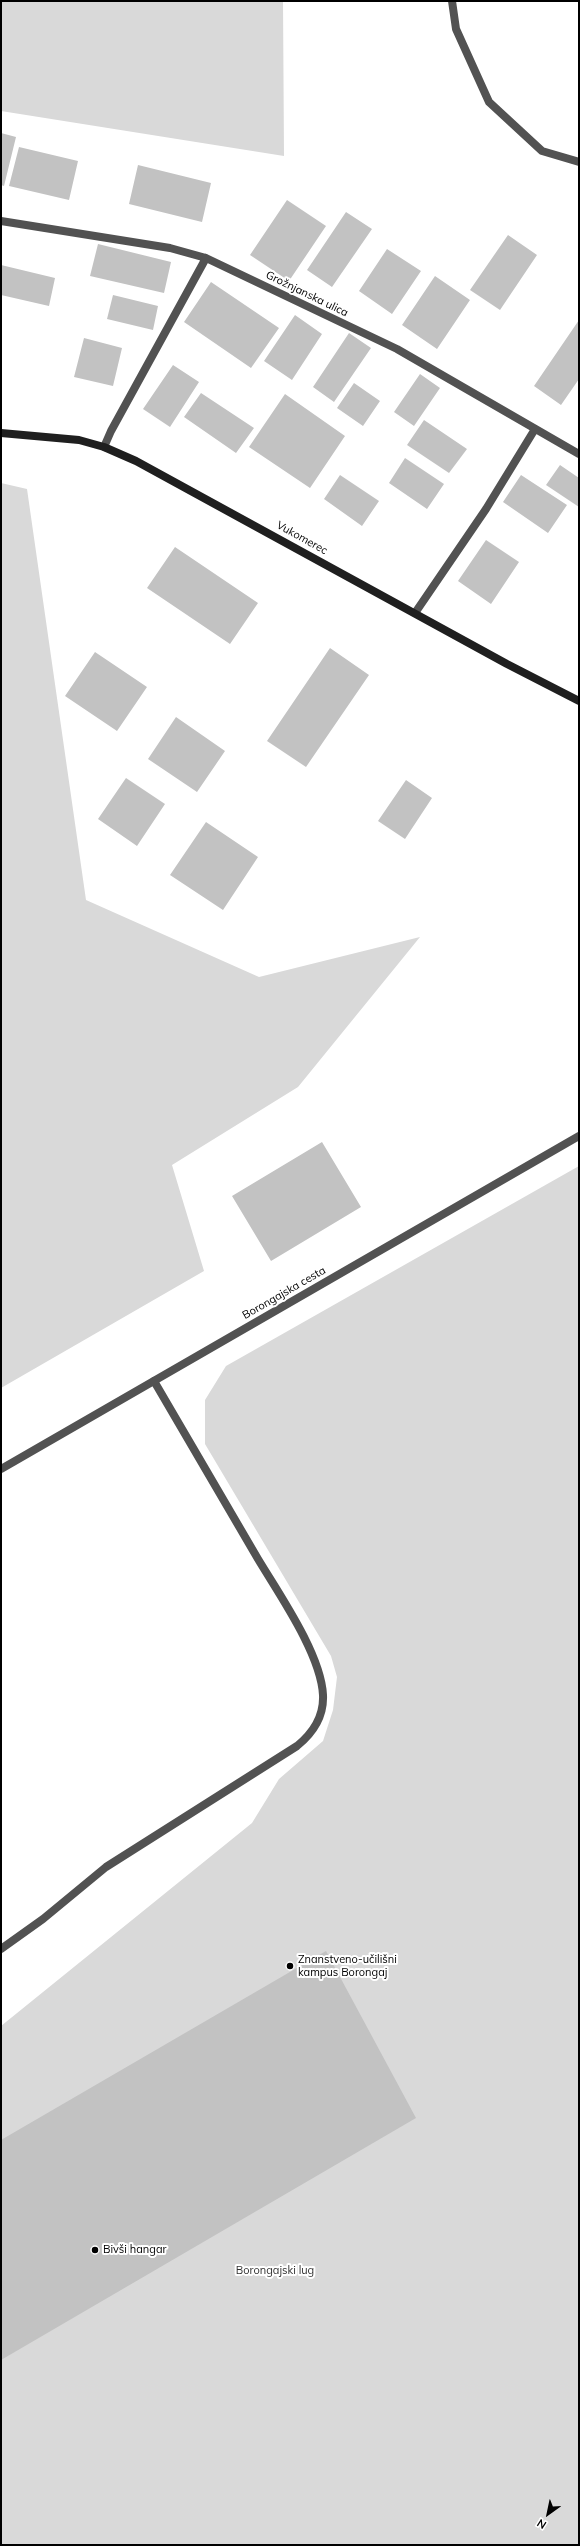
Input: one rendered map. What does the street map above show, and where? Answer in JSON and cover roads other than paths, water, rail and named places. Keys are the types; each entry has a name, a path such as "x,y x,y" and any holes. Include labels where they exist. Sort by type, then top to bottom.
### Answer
{"street":[{"path":"452,1 456,29 489,102 542,151 579,162"},
{"name":"Grožnjanska ulica","path":"1,221 170,248 206,258 396,350 579,454"},
{"path":"104,447 111,430 206,258"},
{"path":"416,613 486,509 535,429"},
{"name":"Vukomerec","path":"1,433 79,440 104,447 181,484 507,664 579,700"},
{"name":"Borongajska cesta","path":"1,1469 579,1136"},
{"path":"1,1950 43,1919 106,1867 297,1746 311,1735 320,1718 323,1695 319,1671 293,1619 154,1381"}],"place":[{"name":"Znanstveno-učilišni kampus Borongaj","path":"290,1966"},
{"name":"Bivši hangar","path":"95,2250"}],"park label":[{"name":"Borongajski lug","path":"275,2271"}]}
